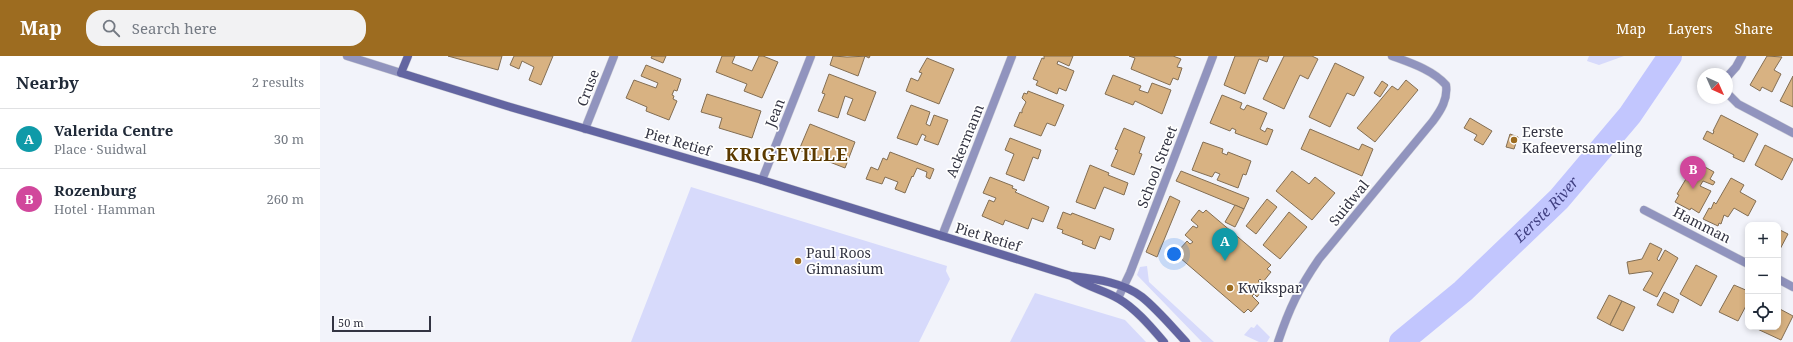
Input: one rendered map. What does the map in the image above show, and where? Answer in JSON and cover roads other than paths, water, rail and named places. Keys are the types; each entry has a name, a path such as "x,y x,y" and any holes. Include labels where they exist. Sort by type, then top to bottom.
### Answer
{"street":[{"name":"Piet Retief","path":"347,56 401,74 585,129 762,180 1071,276 1095,279 1124,287 1143,298 1186,342"},
{"path":"401,74 408,56"},
{"name":"Cruse","path":"585,129 614,56"},
{"name":"Jean","path":"762,180 811,56"},
{"name":"Ackermann","path":"942,236 1012,56"},
{"name":"School Street","path":"1118,298 1136,258 1213,56"},
{"name":"Suidwal","path":"1278,342 1289,310 1302,283 1319,259 1441,110 1447,93 1446,86 1439,77 1418,66 1392,56"},
{"path":"1733,70 1742,56"},
{"path":"1733,99 1738,104 1793,132"},
{"name":"Hamman","path":"1644,210 1745,262"},
{"name":"Piet Retief","path":"1071,276 1086,285 1118,298 1130,307 1164,342"},
{"path":"1781,281 1793,287"}],"waterway":[{"name":"Eerste River","path":"1401,342 1463,291 1559,199 1630,115 1670,56"}],"place":[{"name":"Eerste Kafeeversameling","path":"1514,140"},
{"name":"Rozenburg","path":"1693,189"},
{"name":"Paul Roos Gimnasium","path":"798,261"},
{"name":"Valerida Centre","path":"1225,261"},
{"name":"Kwikspar","path":"1230,288"}],"district":[{"name":"KRIGEVILLE","path":"787,155"}]}
